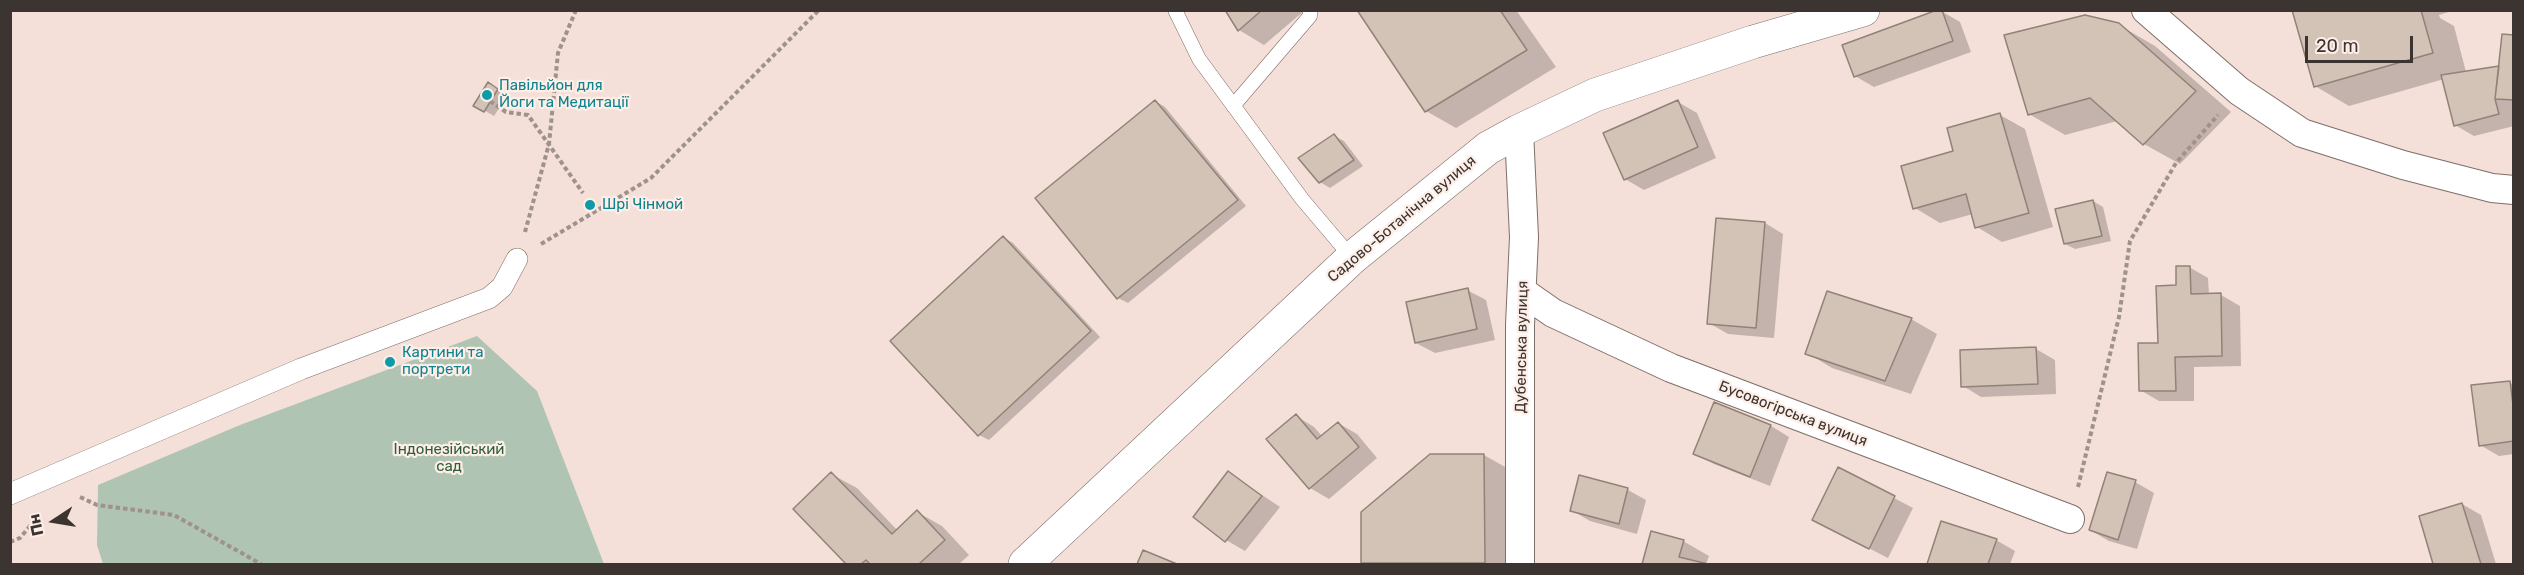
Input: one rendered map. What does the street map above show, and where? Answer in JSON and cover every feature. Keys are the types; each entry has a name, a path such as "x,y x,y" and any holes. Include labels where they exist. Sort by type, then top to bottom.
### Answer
{"street":[{"name":"Садово-Ботанічна вулиця","path":"1025,564 1352,258 1464,165 1488,148 1595,95 1753,42 1863,10"},
{"path":"2146,10 2239,92 2302,133 2403,165 2492,188 2514,190"},
{"name":"Дубенська вулиця","path":"1519,131 1524,237 1520,325 1520,564"},
{"path":"10,494 301,369 489,298 502,287 517,259"},
{"name":"Бусовогірська вулиця","path":"1523,292 1553,313 1671,368 2070,519"}],"lane":[{"path":"1175,10 1198,59 1302,199 1352,258"},
{"path":"1233,106 1310,16 1310,10"}],"path":[{"path":"517,259 549,144 558,53 576,10"},
{"path":"517,259 651,178 819,10"},
{"path":"2070,519 2119,317 2130,241 2176,163 2239,92"},
{"path":"490,101 506,111 528,115 583,193"},
{"path":"43,480 97,505 174,515 261,564"}],"green space":[{"name":"Індонезійський сад","path":"477,336 537,391 604,564 103,564 97,545 98,485 240,425"}],"building":[{"path":"1225,10 1262,10 1238,31"},
{"path":"1357,10 1500,10 1527,50 1425,112"},
{"path":"1942,10 1953,41 1854,77 1842,45"},
{"path":"2292,10 2421,10 2433,53 2314,87"},
{"path":"2085,15 2119,23 2196,91 2143,145 2090,98 2028,115 2004,35"},
{"path":"2502,34 2514,35 2514,100 2495,99"},
{"path":"2499,66 2495,99 2499,114 2454,126 2441,75"},
{"name":"Павільйон для Йоги та Медитації","path":"488,82 498,89 484,112 473,106"},
{"path":"1155,100 1238,200 1117,299 1035,198"},
{"path":"1678,100 1698,147 1624,180 1603,133"},
{"path":"2000,113 2029,213 1975,228 1966,194 1913,209 1901,166 1953,151 1947,128"},
{"path":"1334,134 1354,160 1319,183 1298,158"},
{"path":"2093,200 2102,236 2064,244 2055,209"},
{"path":"1716,218 1765,222 1756,328 1707,324"},
{"path":"1003,236 1091,331 978,436 890,341"},
{"path":"2176,266 2190,266 2191,294 2221,293 2222,356 2175,357 2176,391 2139,391 2138,343 2158,343 2156,286 2176,285"},
{"path":"1468,288 1477,329 1415,343 1406,302"},
{"path":"1827,291 1912,318 1885,381 1805,354"},
{"path":"2036,347 2038,384 1961,387 1960,350"},
{"path":"2510,381 2514,413 2514,441 2479,446 2471,385"},
{"path":"1714,402 1771,425 1750,477 1693,454"},
{"path":"1296,414 1317,439 1338,422 1359,447 1309,489 1266,439"},
{"path":"1430,454 1484,454 1485,563 1361,563 1361,512"},
{"path":"1838,467 1895,496 1869,549 1812,520"},
{"path":"1228,471 1262,496 1225,542 1193,517"},
{"path":"831,472 892,534 917,510 945,540 919,564 870,564 866,560 861,564 846,564 793,509"},
{"path":"2107,472 2136,480 2118,540 2089,530"},
{"path":"1579,475 1628,488 1619,524 1570,511"},
{"path":"2462,503 2481,564 2433,564 2419,516"},
{"path":"1941,521 1997,539 1988,564 1927,564"},
{"path":"1651,531 1684,540 1679,557 1708,564 1642,564"},
{"path":"1143,550 1177,564 1137,564"}],"place":[{"name":"Павільйон для Йоги та Медитації","path":"487,95"},
{"name":"Шрі Чінмой","path":"590,205"},
{"name":"Картини та портрети","path":"390,362"}]}
